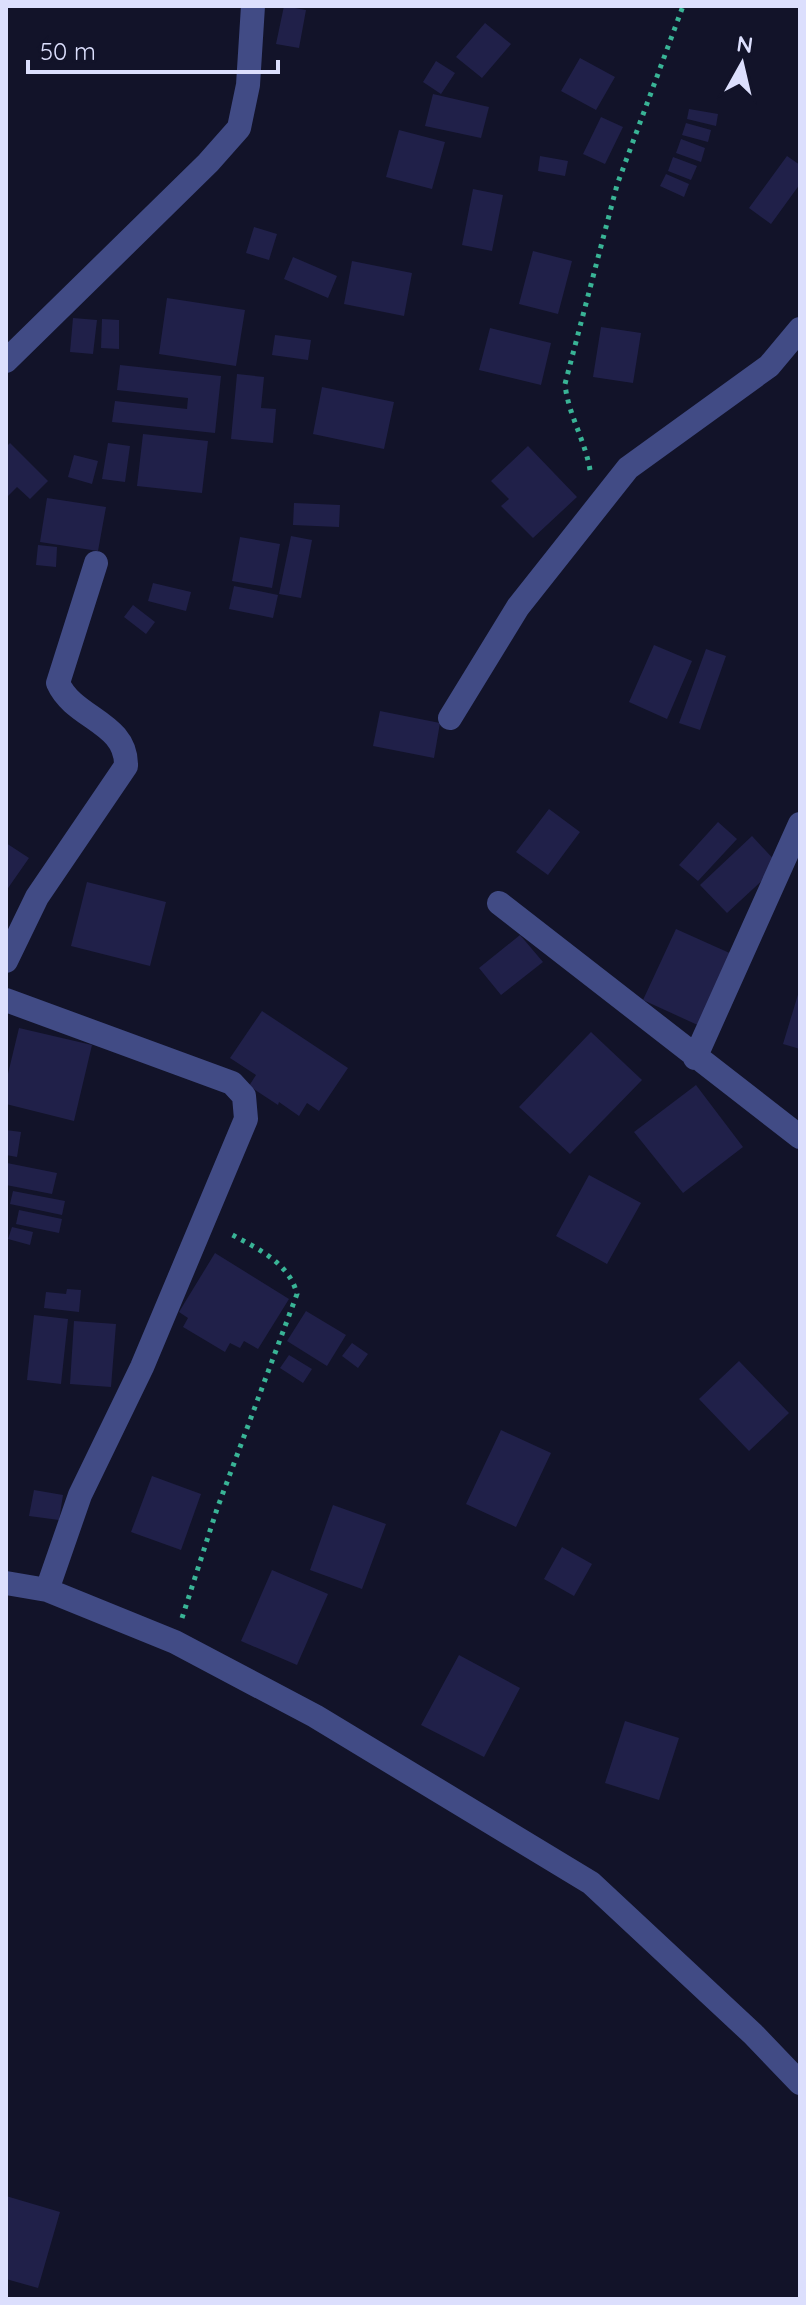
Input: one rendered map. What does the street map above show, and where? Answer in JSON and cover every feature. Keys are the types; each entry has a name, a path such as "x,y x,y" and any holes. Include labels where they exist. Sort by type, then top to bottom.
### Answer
{"street":[{"path":"6,361 208,163 239,128 248,85 253,6"},
{"path":"450,718 518,607 628,468 769,366 800,329"},
{"path":"6,961 37,897 126,766 126,750 120,738 64,697 58,683 96,563"},
{"path":"695,1058 800,824"},
{"path":"499,903 800,1137"},
{"path":"6,1000 232,1083 244,1096 246,1119 142,1367 80,1495 47,1590"},
{"path":"6,1583 47,1590 175,1642 315,1716 591,1883 753,2034 800,2083"}],"path":[{"path":"595,507 586,445 567,401 565,384 617,185 683,6"},
{"path":"175,1642 217,1509 297,1294 288,1274 267,1254 203,1220"}],"building":[{"path":"284,6 306,10 299,48 276,44"},
{"path":"485,23 511,44 482,78 456,57"},
{"path":"580,58 615,77 596,110 561,91"},
{"path":"436,61 455,73 441,94 423,82"},
{"path":"433,94 489,107 481,138 425,126"},
{"path":"689,109 718,114 716,126 687,119"},
{"path":"601,117 623,127 605,164 583,154"},
{"path":"686,123 711,130 708,142 682,135"},
{"path":"399,130 445,142 432,189 386,177"},
{"path":"681,139 705,148 701,162 676,153"},
{"path":"540,156 568,161 565,176 538,171"},
{"path":"787,156 800,165 800,184 771,224 749,208"},
{"path":"673,157 697,166 691,180 668,171"},
{"path":"666,174 689,184 684,197 660,186"},
{"path":"473,189 503,195 492,251 462,245"},
{"path":"254,227 277,234 269,260 246,253"},
{"path":"533,251 572,261 558,314 519,304"},
{"path":"293,257 337,276 328,298 284,279"},
{"path":"352,261 412,273 404,316 344,304"},
{"path":"167,298 245,310 236,366 159,354"},
{"path":"73,318 97,320 93,354 70,352"},
{"path":"102,319 119,320 119,349 101,348"},
{"path":"601,327 641,333 633,383 593,377"},
{"path":"490,328 551,343 541,385 479,370"},
{"path":"275,335 311,340 308,360 272,355"},
{"path":"120,365 221,376 215,433 112,422 115,401 187,409 188,398 117,390"},
{"path":"237,374 264,377 261,408 276,409 273,443 231,439"},
{"path":"322,387 394,402 384,449 313,434"},
{"path":"143,434 208,441 202,493 137,486"},
{"path":"10,443 48,481 30,499 17,487 6,498 6,447"},
{"path":"108,443 130,446 125,482 102,479"},
{"path":"528,446 577,497 533,538 501,506 509,499 491,481"},
{"path":"74,455 98,461 92,484 68,477"},
{"path":"47,498 106,507 98,551 40,542"},
{"path":"294,503 340,505 339,527 293,525"},
{"path":"291,536 312,540 301,598 279,594"},
{"path":"240,537 280,544 272,588 232,581"},
{"path":"38,545 57,547 56,567 36,565"},
{"path":"153,583 191,592 186,611 148,601"},
{"path":"234,586 278,595 273,618 229,609"},
{"path":"133,605 155,622 146,634 124,617"},
{"path":"654,645 692,661 667,719 629,702"},
{"path":"706,649 726,656 700,730 679,723"},
{"path":"380,711 440,723 434,758 373,746"},
{"path":"549,809 580,832 548,875 516,852"},
{"path":"718,822 737,839 698,881 679,865"},
{"path":"752,836 779,865 727,913 700,885"},
{"path":"6,843 29,858 6,891"},
{"path":"87,882 166,902 150,966 71,946"},
{"path":"676,929 734,955 702,1027 643,1000"},
{"path":"520,935 543,962 501,995 479,968"},
{"path":"800,988 800,1049 783,1044"},
{"path":"262,1011 348,1068 319,1111 307,1103 299,1116 279,1102 278,1105 249,1086 256,1075 230,1058"},
{"path":"19,1028 92,1045 74,1121 6,1104 6,1082"},
{"path":"591,1032 642,1080 570,1154 519,1107"},
{"path":"696,1085 743,1147 683,1193 634,1132"},
{"path":"6,1130 21,1132 17,1157 6,1155"},
{"path":"7,1163 57,1173 52,1194 6,1185"},
{"path":"589,1175 641,1203 607,1264 556,1236"},
{"path":"13,1191 65,1201 62,1215 10,1204"},
{"path":"19,1210 62,1219 59,1233 16,1224"},
{"path":"12,1227 33,1232 30,1245 8,1239"},
{"path":"215,1253 289,1299 258,1349 244,1341 240,1348 230,1343 225,1352 183,1327 188,1318 179,1312"},
{"path":"67,1289 81,1290 79,1312 44,1308 46,1292 66,1294"},
{"path":"306,1311 346,1335 327,1366 287,1341"},
{"path":"34,1315 68,1319 61,1384 27,1380"},
{"path":"74,1321 116,1324 111,1387 70,1384"},
{"path":"352,1343 368,1354 358,1368 342,1356"},
{"path":"289,1355 312,1369 303,1383 280,1368"},
{"path":"739,1361 789,1413 749,1451 699,1399"},
{"path":"501,1430 551,1453 516,1527 466,1504"},
{"path":"152,1476 201,1494 181,1550 131,1532"},
{"path":"34,1490 63,1495 59,1520 29,1516"},
{"path":"333,1505 386,1524 362,1589 310,1570"},
{"path":"562,1547 592,1564 574,1596 544,1579"},
{"path":"272,1570 328,1594 297,1665 241,1641"},
{"path":"459,1655 520,1688 484,1757 421,1725"},
{"path":"625,1721 679,1738 659,1800 605,1783"},
{"path":"6,2196 60,2212 38,2288 6,2279"}]}
